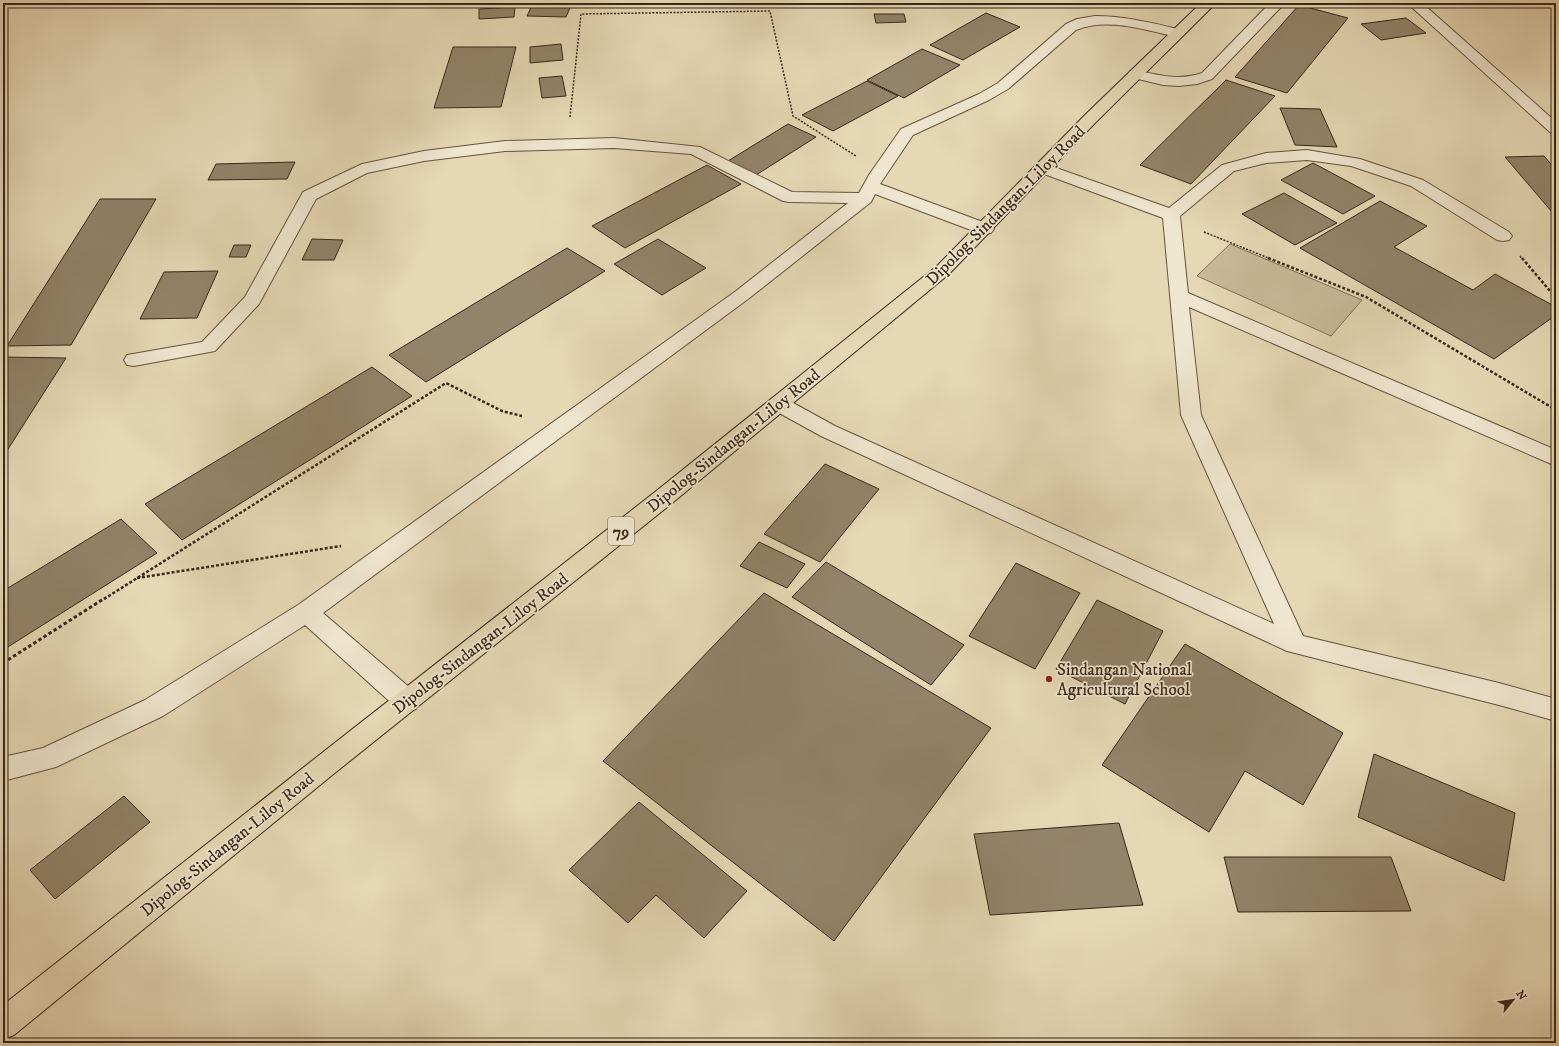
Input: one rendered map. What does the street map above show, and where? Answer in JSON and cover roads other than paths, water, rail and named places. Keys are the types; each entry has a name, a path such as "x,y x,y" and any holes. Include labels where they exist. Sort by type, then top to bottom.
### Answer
{"highway":[{"name":"Dipolog-Sindangan-Liloy Road","path":"3,1024 657,503 937,274 960,254 1135,74 1209,3"}],"street":[{"path":"1135,74 1176,83 1194,81 1208,76 1278,3"},
{"path":"1414,3 1556,130"},
{"path":"3,769 47,759 154,708 306,612 742,295 872,185 907,132 984,98 1003,86 1071,27 1080,22 1094,20 1111,21 1177,33"},
{"path":"134,360 208,347 254,300 309,196 362,169 424,156 497,146 567,144 614,143 694,150 789,197 872,185 984,229"},
{"path":"1172,217 1228,168 1266,158 1307,155 1354,162 1417,183 1503,236"},
{"path":"1042,168 1172,217"},
{"path":"1172,217 1192,415 1295,644"},
{"path":"1180,296 1556,458"},
{"path":"779,404 828,431 1295,644 1492,692 1556,710"},
{"path":"306,612 407,701"}],"place":[{"name":"Sindangan National Agricultural School","path":"1049,679"}]}
